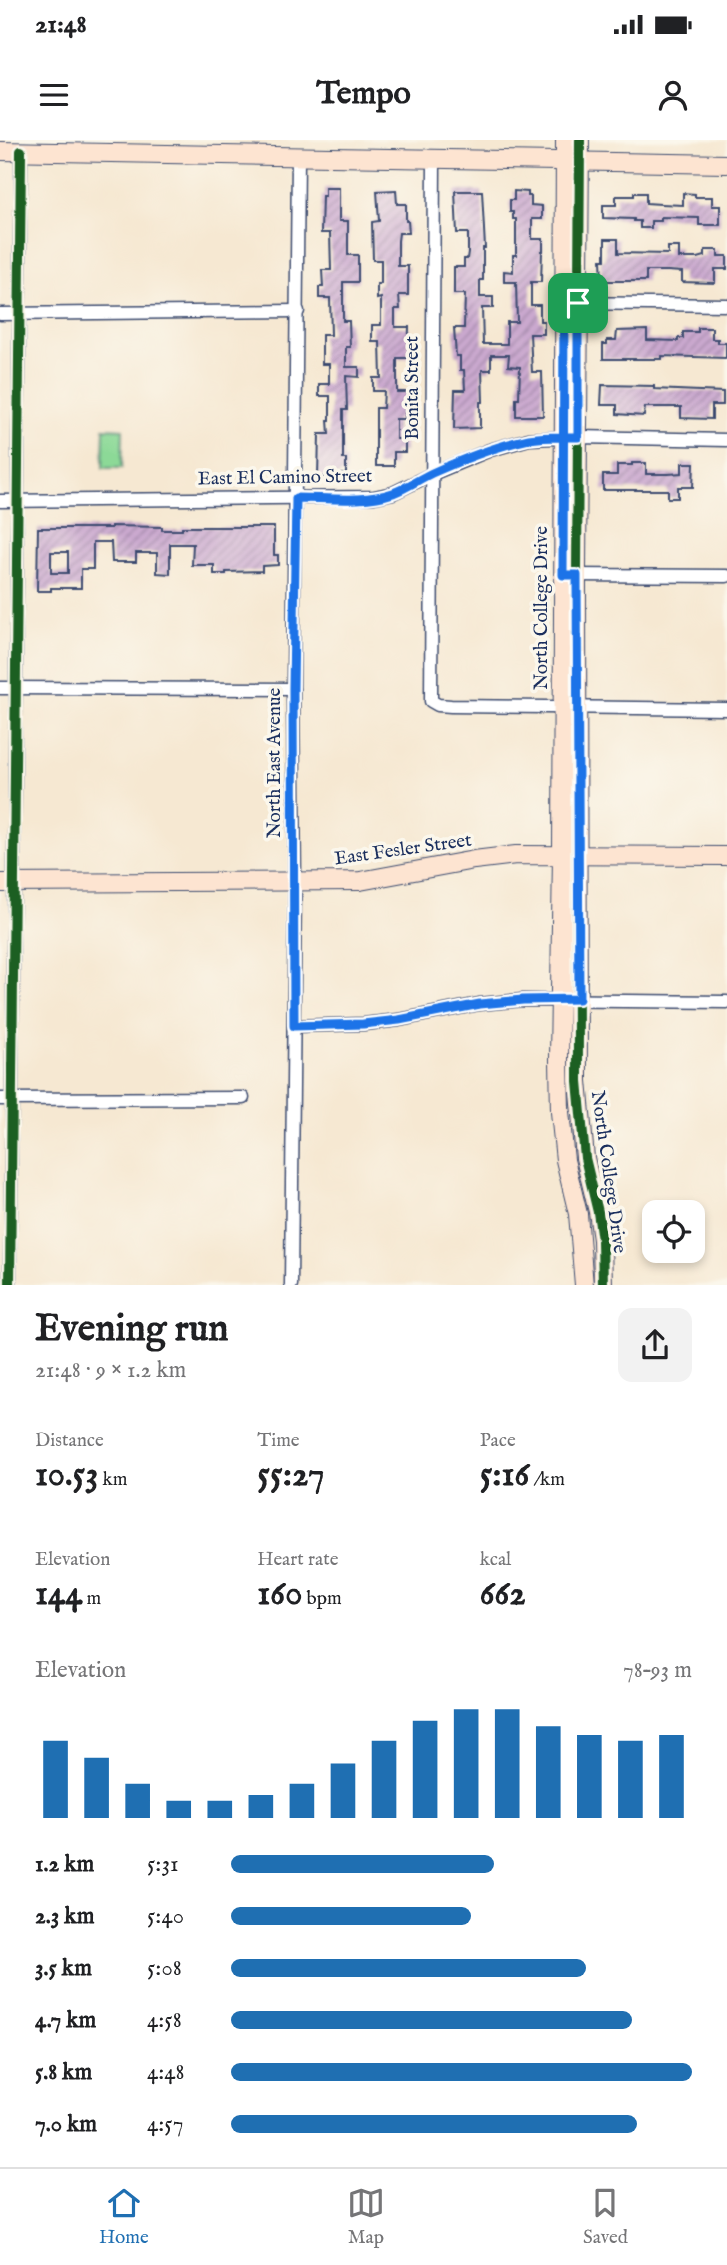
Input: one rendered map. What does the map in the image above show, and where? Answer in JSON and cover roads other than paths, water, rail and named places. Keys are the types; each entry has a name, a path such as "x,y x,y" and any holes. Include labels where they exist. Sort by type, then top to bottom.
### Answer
{"street":[{"name":"North College Drive","path":"565,140 572,162 571,854 570,999 560,1112 565,1160 578,1214 584,1285"},
{"name":"North College Drive","path":"572,162 580,140"},
{"path":"0,151 164,146 298,157 727,164"},
{"path":"10,1285 6,1099 6,883 14,688 21,151"},
{"name":"North East Avenue","path":"291,1285 298,157"},
{"name":"Bonita Street","path":"434,159 431,701 438,705 451,706 570,706"},
{"path":"571,303 727,305"},
{"path":"0,314 298,311"},
{"name":"East El Camino Street","path":"0,501 374,497 393,493 490,450 529,439 571,437 727,440"},
{"path":"570,575 727,576"},
{"path":"0,688 293,688"},
{"path":"570,706 727,709"},
{"name":"East Fesler Street","path":"6,883 360,881 516,855 727,856"},
{"name":"North College Drive","path":"570,999 581,1132 598,1212 603,1285"},
{"path":"294,1026 363,1024 399,1020 480,1004 570,999 727,1002"},
{"path":"6,1099 243,1098"}]}
